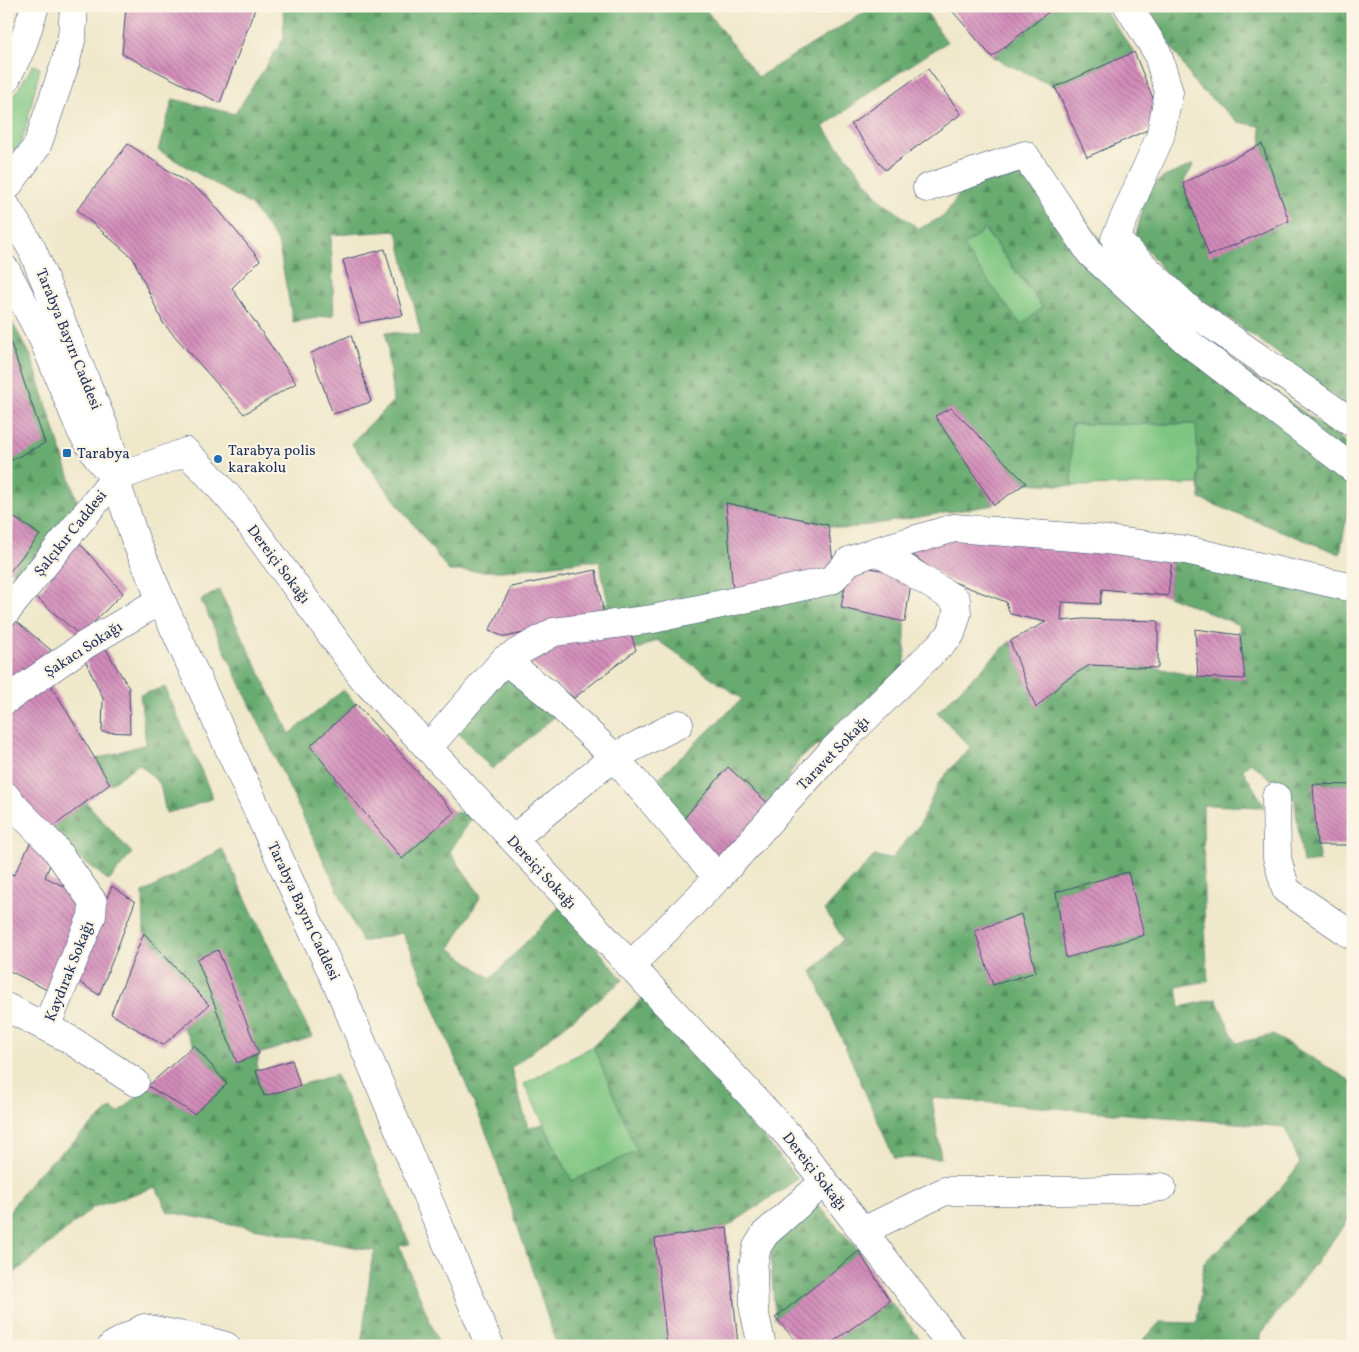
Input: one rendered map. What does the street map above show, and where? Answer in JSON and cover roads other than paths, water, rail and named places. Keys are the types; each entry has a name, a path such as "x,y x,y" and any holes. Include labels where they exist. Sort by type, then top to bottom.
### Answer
{"street":[{"path":"6,79 22,47 36,6"},
{"path":"6,188 37,146 65,64 72,37 74,6"},
{"path":"1128,6 1157,52 1170,92 1160,136 1115,239 1190,310 1353,423"},
{"path":"927,188 1025,155 1092,254 1186,341 1353,469"},
{"path":"6,161 6,188"},
{"name":"Tarabya Bayırı Caddesi","path":"6,206 32,249 104,426 113,455 115,478 135,538 161,600 343,997 490,1346"},
{"name":"Tarabya Bayırı Caddesi","path":"6,270 43,339 81,431 97,457 115,478"},
{"name":"Dereiçi Sokağı","path":"115,478 186,452 208,474 238,508 363,678 789,1136 952,1346"},
{"name":"Şalçıkır Caddesi","path":"6,612 115,478"},
{"path":"428,748 504,660 554,632 653,619 832,580 849,561 954,528 1098,539 1186,550 1353,588"},
{"name":"Taravet Sokağı","path":"630,966 718,878 834,750 951,634 957,614 956,600 877,551"},
{"name":"Şakacı Sokağı","path":"6,700 85,646 161,600"},
{"path":"504,660 547,693 614,757 718,878"},
{"path":"513,839 614,757 679,724"},
{"name":"Kaydırak Sokağı","path":"6,796 54,847 93,902 92,916 46,1027"},
{"path":"1276,797 1277,858 1286,890 1353,936"},
{"path":"6,1007 69,1039 135,1082"},
{"path":"762,1346 754,1310 753,1266 756,1247 766,1234 824,1182"},
{"path":"863,1231 944,1191 1064,1191 1162,1187"},
{"path":"112,1346 144,1328 226,1346"}],"place":[{"name":"Tarabya","path":"67,453"},
{"name":"Tarabya polis karakolu","path":"218,459"}]}
